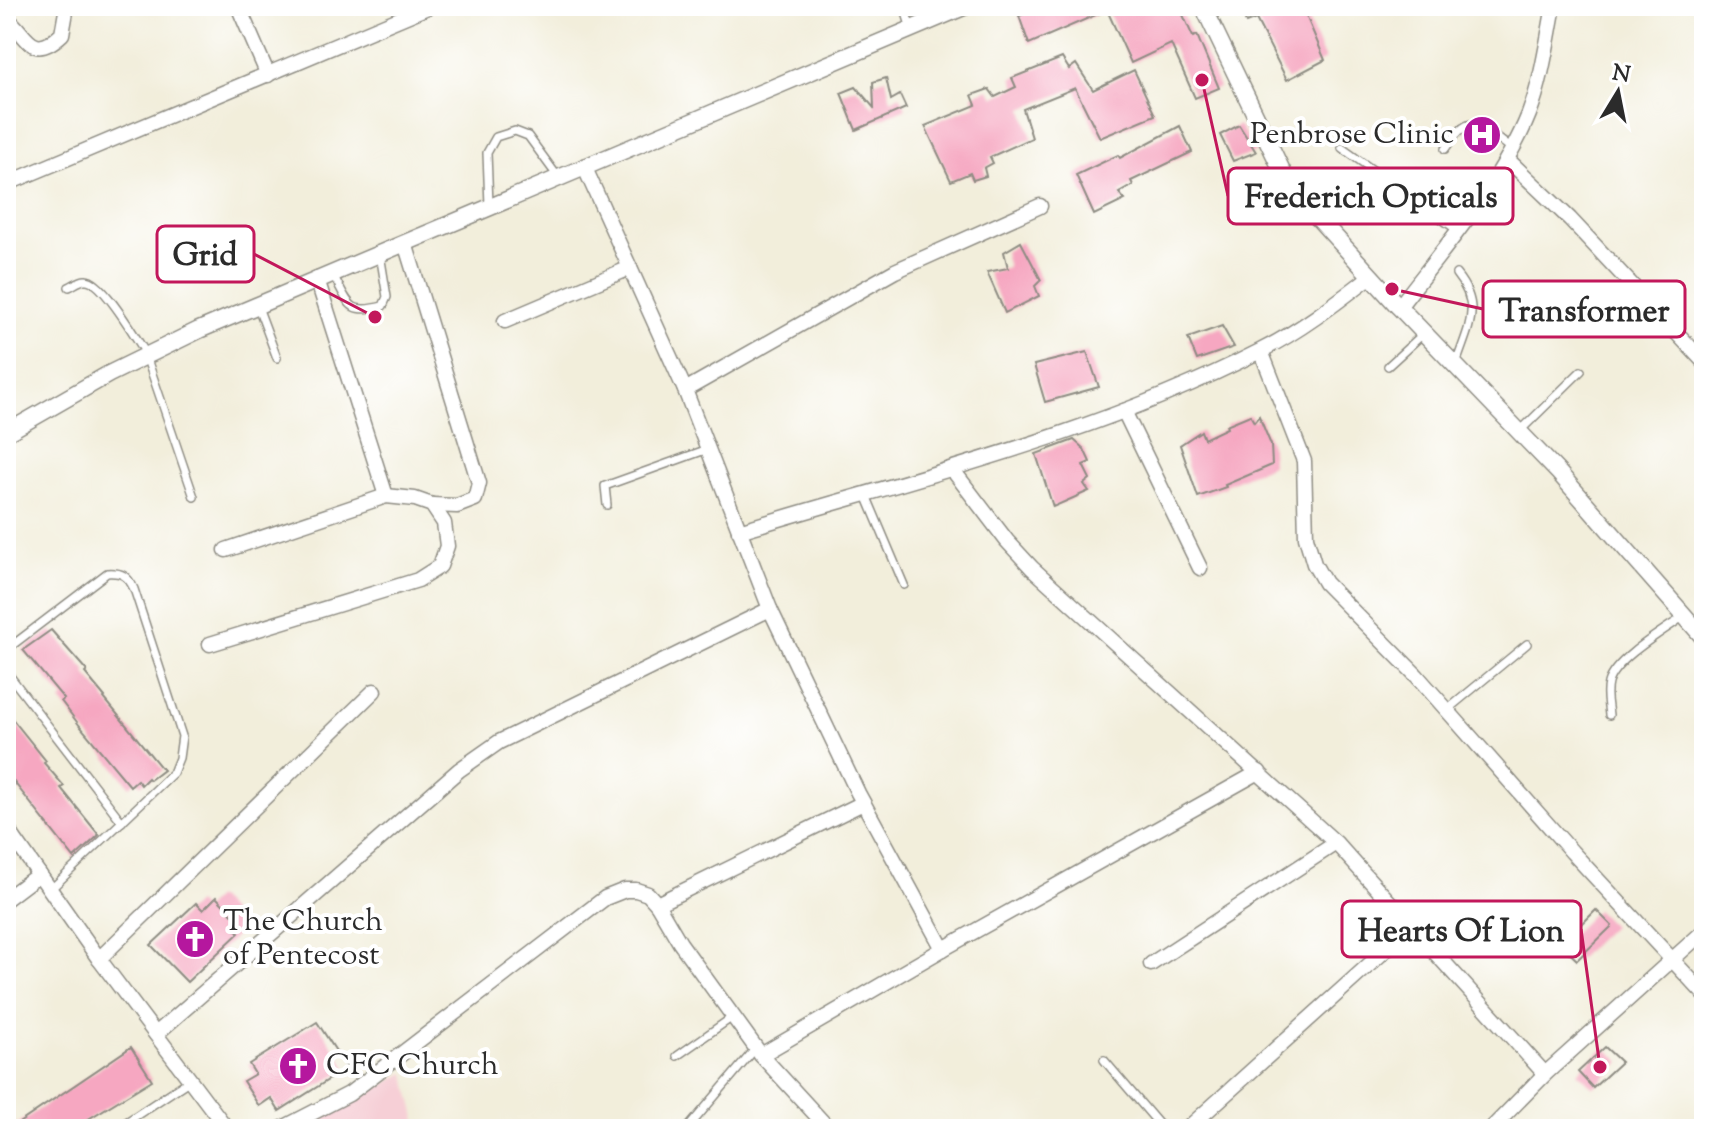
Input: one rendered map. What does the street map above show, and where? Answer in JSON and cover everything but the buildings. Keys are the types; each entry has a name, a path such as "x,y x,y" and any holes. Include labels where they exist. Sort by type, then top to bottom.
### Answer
{"street":[{"path":"6,18 26,41 40,46 62,34 67,6"},
{"path":"238,6 268,75"},
{"path":"6,184 430,6"},
{"path":"6,433 109,374 257,305 966,6"},
{"path":"1203,6 1286,179 1298,196 1399,307 1520,431 1704,638"},
{"path":"1399,307 1510,154 1530,112 1538,86 1554,6"},
{"path":"1510,154 1704,362"},
{"path":"584,166 685,390 770,609 863,803 943,949"},
{"path":"685,390 895,271 1040,206"},
{"path":"226,550 386,496 415,499 432,505 457,506 475,499 479,483 405,243"},
{"path":"505,321 630,268"},
{"path":"324,276 386,496"},
{"path":"739,531 952,469 1124,411 1261,351 1324,312 1371,276"},
{"path":"1261,351 1304,461 1306,537 1314,564 1325,583 1417,676 1572,852 1704,994"},
{"path":"1124,411 1200,568"},
{"path":"952,469 1007,541 1032,568 1336,843 1545,1074"},
{"path":"210,644 418,580 440,566 447,546 444,523 432,505"},
{"path":"156,1034 459,770 499,742 770,609"},
{"path":"99,959 374,691"},
{"path":"759,1052 1259,772"},
{"path":"657,904 863,803"},
{"path":"6,827 99,959 227,1129"},
{"path":"1151,964 1336,843"},
{"path":"6,899 39,874"},
{"path":"281,1129 349,1094 605,898 625,890 648,894 657,904 680,943 759,1052 829,1129"},
{"path":"1187,1129 1411,927"},
{"path":"1491,1129 1545,1074 1704,931"}],"lane":[{"path":"904,6 911,29"},
{"path":"1445,149 1459,128 1471,123 1482,126 1510,154"},
{"path":"489,207 487,153 496,137 515,131 528,136 558,177"},
{"path":"1342,148 1457,230"},
{"path":"324,276 352,306 362,311 383,306 387,297 380,254"},
{"path":"1456,274 1472,300 1471,318 1456,364"},
{"path":"69,287 84,279 96,283 146,356 194,497"},
{"path":"257,305 277,358"},
{"path":"1388,366 1424,332"},
{"path":"1520,431 1581,371"},
{"path":"607,505 605,486 708,449"},
{"path":"865,493 904,585"},
{"path":"6,650 107,573 120,572 129,578 182,736 173,773 50,890"},
{"path":"1609,715 1608,682 1615,672 1626,659 1684,616"},
{"path":"1447,710 1527,644"},
{"path":"6,671 122,822"},
{"path":"677,1056 734,1016"},
{"path":"687,1129 759,1052"},
{"path":"1104,1060 1163,1129"},
{"path":"116,1129 190,1080"}],"shaded area":[{"path":"405,1073 419,1129 301,1129"}],"place":[{"name":"Frederich Opticals","path":"1202,80"},
{"name":"Penbrose Clinic","path":"1482,135"},
{"name":"Transformer","path":"1392,289"},
{"name":"Grid","path":"375,317"},
{"name":"The Church of Pentecost","path":"195,939"},
{"name":"CFC Church","path":"298,1066"},
{"name":"Hearts Of Lion","path":"1600,1067"}]}
